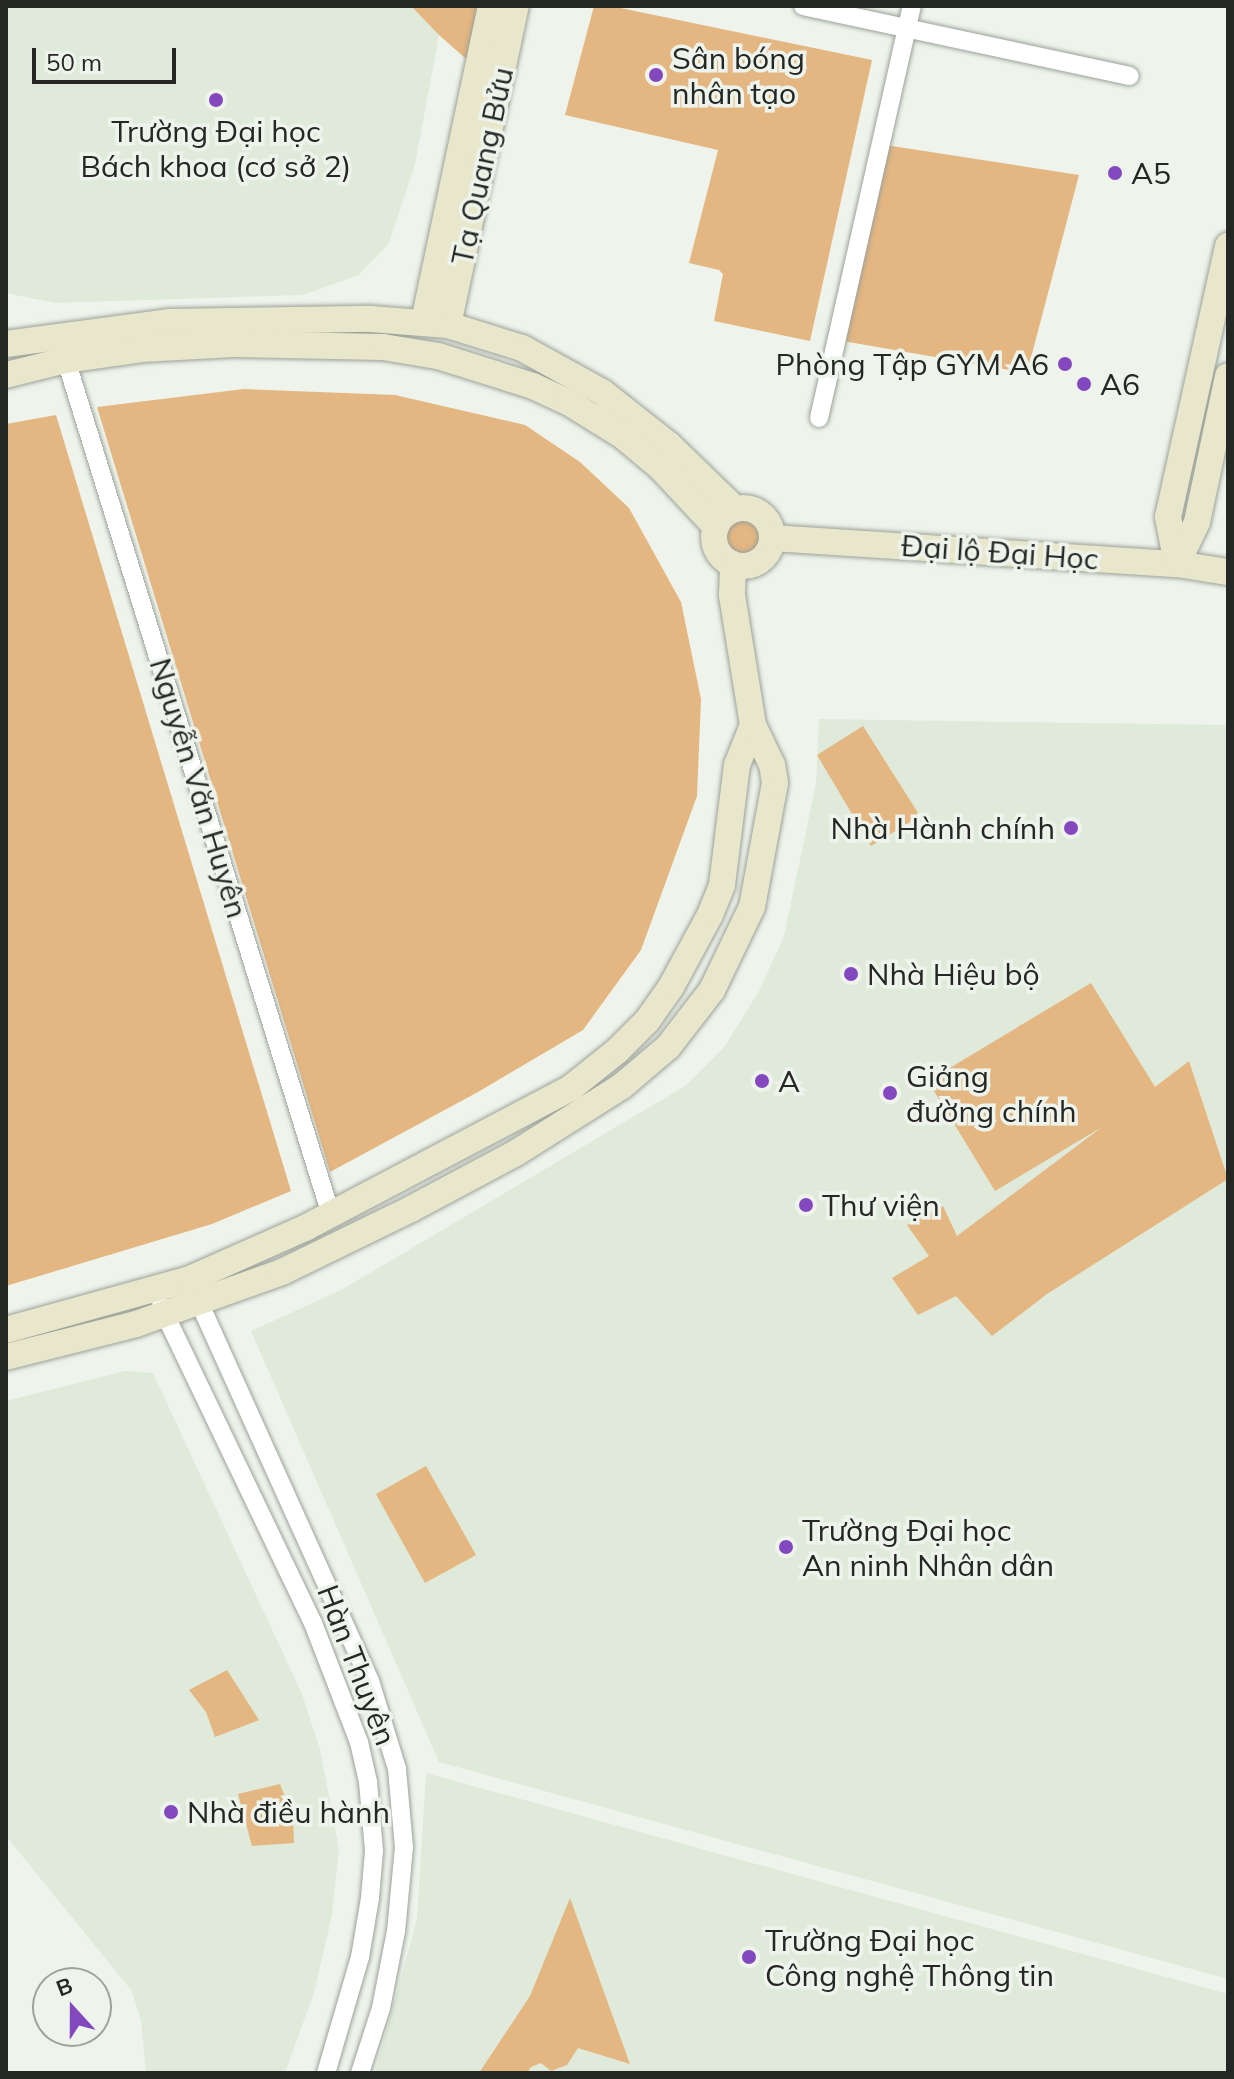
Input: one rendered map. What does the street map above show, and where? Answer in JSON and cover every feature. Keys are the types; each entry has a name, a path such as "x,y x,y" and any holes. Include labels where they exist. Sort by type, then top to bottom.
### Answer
{"street":[{"name":"Tạ Quang Bửu","path":"436,323 491,6"},
{"name":"Tạ Quang Bửu","path":"436,323 516,6"},
{"path":"803,6 1130,76"},
{"path":"819,418 912,6"},
{"path":"1177,564 1168,517 1227,253"},
{"path":"6,344 169,322 436,323 522,348 602,392 669,445 735,509 761,514 771,529 772,538 759,561 733,564 719,553 716,527 720,519 735,509"},
{"path":"6,375 66,360 145,349 291,343 383,347 438,356 533,386 601,422 660,467 716,527"},
{"name":"Nguyễn Văn Huyên","path":"66,360 331,1215"},
{"path":"1177,564 1197,522 1228,376"},
{"name":"Đại lộ Đại Học","path":"772,538 1177,564 1228,572"},
{"path":"6,1357 158,1302 282,1272 516,1153 622,1086 668,1047 712,990 752,907 775,783 772,765 753,725 732,595 733,564"},
{"path":"194,1291 572,1087 647,1021 687,962 722,885 737,765 753,725"},
{"name":"Hàn Thuyên","path":"194,1291 370,1681 397,1769 404,1847 396,1931 381,2008 360,2073"},
{"path":"6,1330 158,1302"},
{"name":"Hàn Thuyên","path":"158,1302 313,1623 359,1742 368,1782 374,1851 370,1898 360,1957 326,2073"}],"shaded area":[{"name":"Trường Đại học Bách khoa (cơ sở 2)","path":"6,6 411,6 439,35 415,165 389,243 359,275 303,295 55,303 6,293"},
{"path":"411,6 495,6 481,72 439,35"},
{"path":"594,6 611,6 872,60 810,341 714,321 723,274 719,270 689,263 718,150 565,115"},
{"path":"879,144 1079,175 1027,373 837,340"},
{"path":"244,389 395,395 525,425 580,462 629,508 681,602 701,699 697,796 641,950 583,1030 478,1092 330,1172 97,407"},
{"path":"56,415 291,1191 212,1224 6,1286 6,424"},
{"path":"743,516 758,522 764,537 758,552 743,558 728,552 722,537 728,522"},
{"name":"Trường Đại học An ninh Nhân dân","path":"819,719 1228,725 1228,1979 439,1762 251,1331 343,1289 685,1086 725,1046 759,991 784,936 816,783"},
{"path":"863,726 920,816 871,846 817,755"},
{"path":"1091,983 1155,1087 1189,1061 1228,1179 1047,1294 992,1336 956,1296 918,1315 892,1278 929,1256 907,1225 943,1206 957,1236 1102,1127 995,1191 928,1081"},
{"path":"125,1371 153,1373 302,1694 320,1749 339,1849 332,1915 314,1993 285,2073 146,2073 141,2020 131,1990 6,1836 6,1401"},
{"path":"426,1466 476,1555 425,1583 376,1494"},
{"path":"227,1670 259,1720 215,1737 206,1712 189,1690"},
{"name":"Trường Đại học Công nghệ Thông tin","path":"426,1773 1228,1994 1228,2073 375,2073 417,1919"},
{"path":"280,1784 293,1818 294,1843 252,1846 238,1794"},
{"path":"570,1898 630,2064 578,2048 567,2065 551,2071 541,2063 531,2067 527,2073 479,2073 530,1996"}],"place":[{"name":"Sân bóng nhân tạo","path":"656,75"},
{"name":"Trường Đại học Bách khoa (cơ sở 2)","path":"216,100"},
{"name":"A5","path":"1115,173"},
{"name":"Phòng Tập GYM A6","path":"1065,364"},
{"name":"A6","path":"1084,384"},
{"name":"Nhà Hành chính","path":"1071,828"},
{"name":"Nhà Hiệu bộ","path":"851,974"},
{"name":"A","path":"762,1081"},
{"name":"Giảng đường chính","path":"890,1093"},
{"name":"Thư viện","path":"806,1205"},
{"name":"Trường Đại học An ninh Nhân dân","path":"786,1547"},
{"name":"Nhà điều hành","path":"171,1812"},
{"name":"Trường Đại học Công nghệ Thông tin","path":"749,1957"}]}
